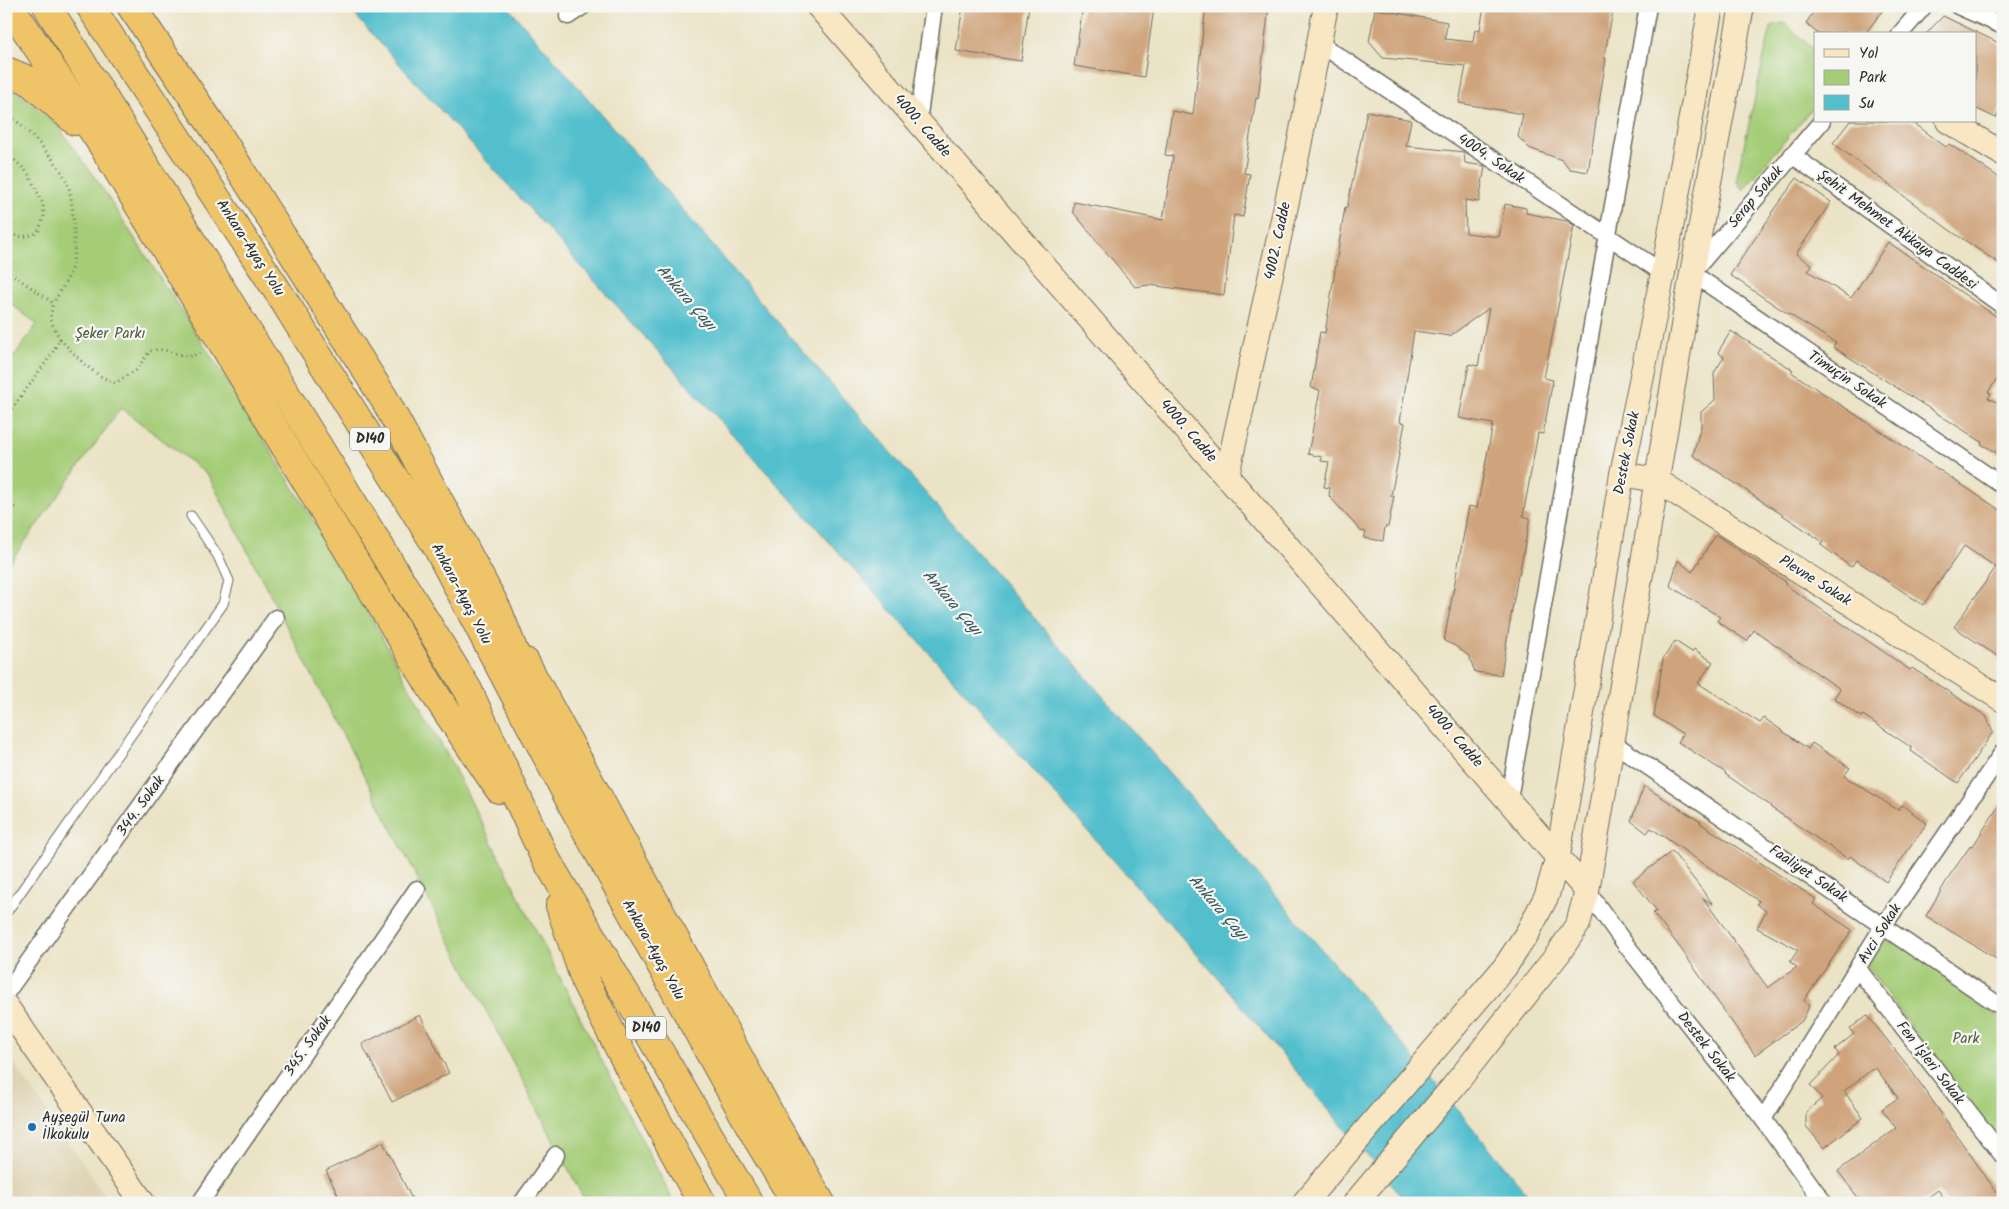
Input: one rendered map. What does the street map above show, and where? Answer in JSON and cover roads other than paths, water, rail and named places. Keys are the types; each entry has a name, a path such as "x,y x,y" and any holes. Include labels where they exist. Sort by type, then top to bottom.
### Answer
{"highway":[{"name":"D140","path":"47,6 468,690 543,854 750,1203"},
{"name":"Ankara-Ayaş Yolu","path":"90,6 281,296 436,545 574,808 758,1140 796,1203"},
{"path":"131,6 216,131 385,400 766,1108 821,1203"},
{"path":"11,7 103,146 437,697 543,854 586,983 644,1097 702,1203"},
{"path":"6,71 28,80 103,146"},
{"path":"498,611 574,808"}],"street":[{"path":"568,16 583,6"},
{"name":"4000. Cadde","path":"818,6 1558,856"},
{"path":"918,122 934,6"},
{"name":"4002. Cadde","path":"1227,475 1320,44 1326,6"},
{"path":"1509,799 1606,235 1648,6"},
{"name":"Destek Sokak","path":"1711,6 1663,273 1622,474 1558,856 1763,1119 1824,1203"},
{"path":"1355,1203 1452,1087 1558,954 1578,924 1587,891 1692,273 1742,6"},
{"path":"1902,32 1924,6"},
{"path":"1958,6 2003,26"},
{"name":"4004. Sokak","path":"1320,44 1663,273"},
{"name":"Serap Sokak","path":"1692,273 1821,122"},
{"path":"1950,122 2003,154"},
{"name":"Şehit Mehmet Akkaya Caddesi","path":"1792,155 2003,306"},
{"name":"Timuçin Sokak","path":"1692,273 2003,486"},
{"name":"Plevne Sokak","path":"1622,474 1656,480 2003,700"},
{"name":"344. Sokak","path":"6,994 276,618"},
{"name":"Faaliyet Sokak","path":"1612,742 1884,925 2003,1008"},
{"name":"Avci Sokak","path":"1763,1119 1884,925 2003,752"},
{"path":"1304,1203 1504,967 1528,932 1547,895 1558,856"},
{"name":"345. Sokak","path":"200,1203 417,889"},
{"name":"Fen İşleri Sokak","path":"1858,969 2003,1156"},
{"path":"6,1006 143,1203"},
{"path":"522,1203 556,1156"}],"lane":[{"path":"6,913 223,604 229,581 218,556 191,516"}],"water":[{"name":"Ankara Çayı","path":"347,6 507,6 818,369 1286,908 1535,1203 1407,1203 1217,977 976,705"}],"place":[{"name":"Ayşegül Tuna İlkokulu","path":"32,1127"}],"park label":[{"name":"Şeker Parkı","path":"110,334"},
{"name":"Park","path":"1966,1039"}]}
